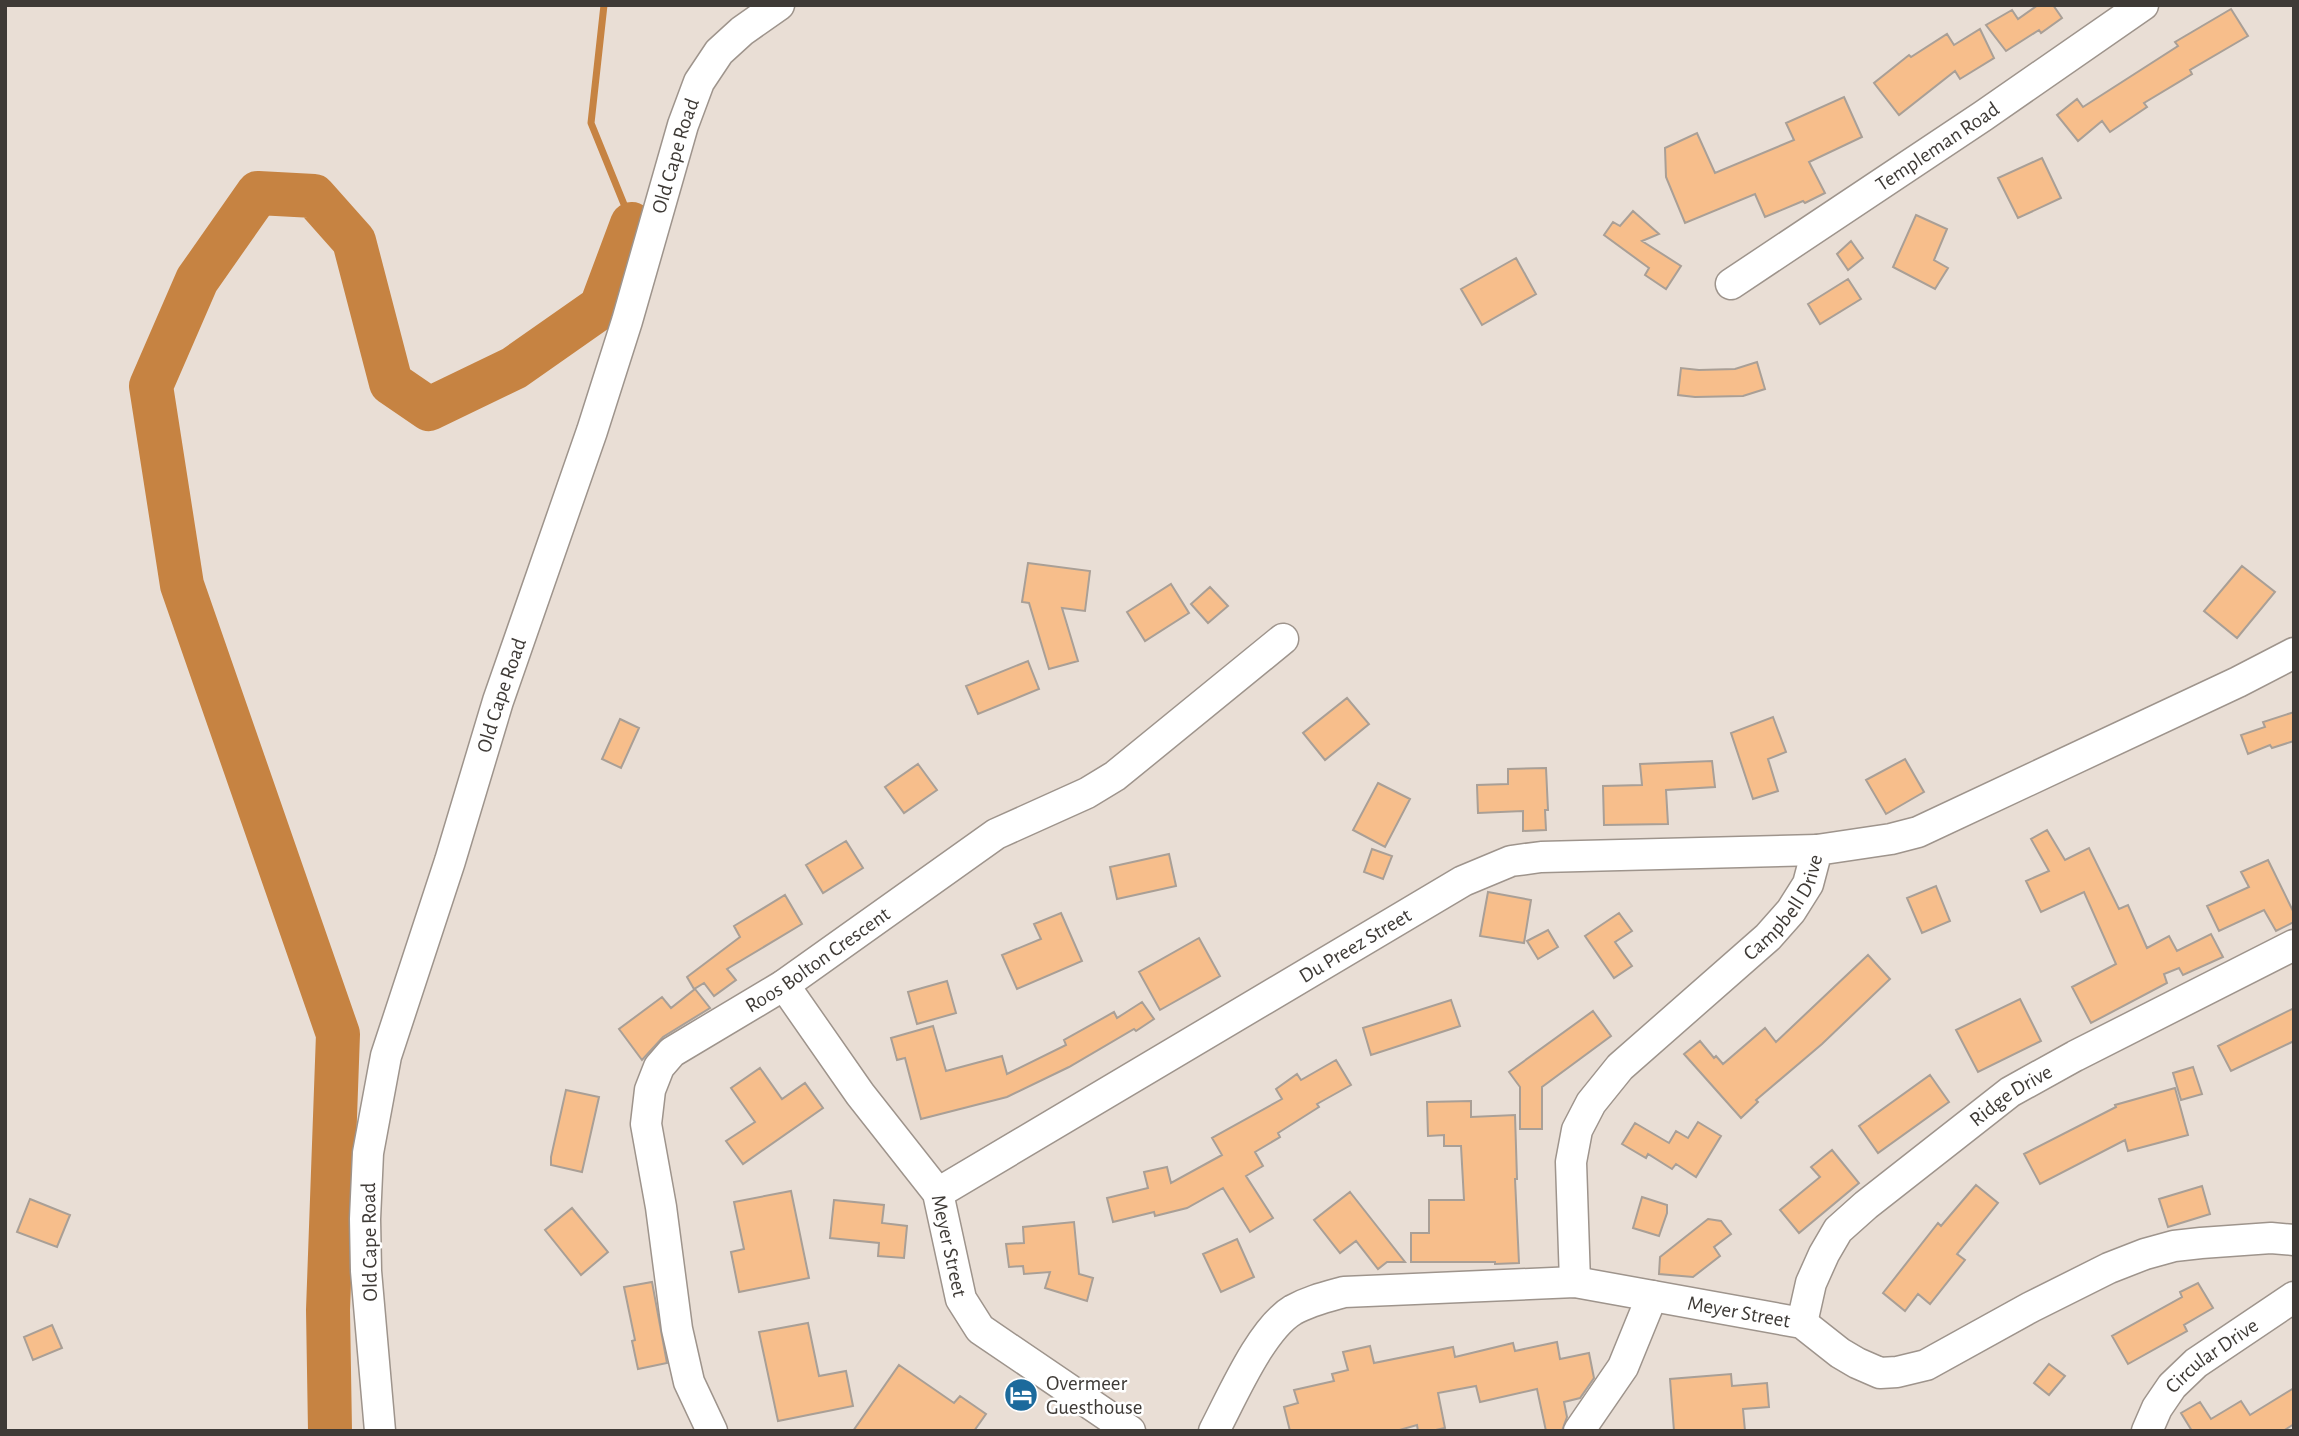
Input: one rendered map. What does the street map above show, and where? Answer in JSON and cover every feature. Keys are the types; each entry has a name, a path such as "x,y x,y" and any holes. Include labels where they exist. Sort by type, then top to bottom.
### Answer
{"street":[{"name":"Old Cape Road","path":"380,1431 366,1271 365,1219 368,1153 386,1056 450,861 498,701 592,431 627,321 682,125 699,82 719,52 742,31 779,5"},
{"name":"Templeman Road","path":"1731,284 1983,116 2143,5"},
{"name":"Roos Bolton Crescent","path":"712,1431 690,1382 677,1329 661,1207 646,1124 650,1090 659,1067 672,1052 784,985 996,834 1087,793 1115,776 1283,639"},
{"name":"Campbell Drive","path":"1575,1282 1572,1162 1577,1130 1591,1103 1620,1067 1768,937 1791,911 1808,884 1818,850 1891,839 1918,832 2238,682 2294,653"},
{"name":"Du Preez Street","path":"938,1193 1463,881 1511,861 1554,857 1818,850"},
{"name":"Ridge Drive","path":"1802,1323 1811,1283 1838,1230 1866,1205 2010,1093 2086,1050 2294,945"},
{"name":"Meyer Street","path":"784,985 860,1094 938,1193 961,1299 980,1329 1130,1431"},
{"name":"Meyer Street","path":"1213,1431 1268,1332 1290,1311 1310,1301 1343,1292 1575,1282 1802,1323 1840,1353 1880,1373 1897,1372 1926,1364 2031,1307 2109,1268 2145,1254 2201,1242 2270,1238 2294,1240"},
{"path":"1579,1431 1623,1367 1652,1296"},
{"name":"Circular Drive","path":"2147,1431 2157,1408 2172,1386 2196,1363 2294,1297"}],"building":[{"path":"2038,5 2053,5 2062,18 2041,33 2039,30 2006,51 1986,25 2012,10 2018,19"},
{"path":"2231,9 2248,36 2190,70 2192,74 2144,103 2147,107 2110,132 2102,121 2078,141 2057,115 2077,99 2083,107 2178,46 2175,42"},
{"path":"1980,29 1994,58 1960,79 1955,71 1899,115 1874,83 1909,55 1911,57 1947,34 1954,45"},
{"path":"1844,97 1862,137 1809,162 1825,193 1765,217 1755,194 1685,223 1666,177 1665,148 1697,133 1715,173 1794,140 1786,123"},
{"path":"2042,158 2061,198 2018,218 1998,178"},
{"path":"1633,211 1659,234 1642,241 1681,266 1666,289 1645,275 1649,268 1604,235 1613,222 1620,226"},
{"path":"1916,215 1947,229 1934,260 1948,268 1935,289 1893,267"},
{"path":"1851,241 1863,258 1848,270 1837,254"},
{"path":"1516,258 1536,294 1482,325 1461,289"},
{"path":"1848,279 1861,299 1820,324 1808,304"},
{"path":"1757,362 1765,389 1743,396 1678,395 1681,368 1735,369"},
{"path":"1028,563 1090,571 1085,611 1062,608 1078,661 1049,669 1029,603 1022,602"},
{"path":"2242,566 2275,592 2237,638 2204,611"},
{"path":"1171,584 1189,613 1145,641 1127,612"},
{"path":"1210,587 1228,606 1208,623 1191,604"},
{"path":"1028,661 1039,689 978,714 966,686"},
{"path":"1347,698 1369,724 1325,760 1303,733"},
{"path":"2294,712 2294,741 2272,748 2270,745 2248,754 2241,735 2265,727 2263,722"},
{"path":"1773,717 1786,752 1768,759 1778,791 1753,799 1731,733"},
{"path":"620,719 639,728 621,768 602,759"},
{"path":"1905,759 1924,792 1886,814 1866,780"},
{"path":"1712,761 1715,787 1666,790 1668,824 1604,825 1603,786 1642,785 1640,764"},
{"path":"918,764 937,790 904,813 885,787"},
{"path":"1546,768 1546,830 1523,831 1523,811 1478,813 1477,785 1508,784 1508,769"},
{"path":"1378,783 1410,799 1385,847 1353,830"},
{"path":"2047,830 2065,860 2089,848 2119,909 2128,905 2147,948 2169,936 2177,951 2211,934 2223,957 2183,975 2179,968 2164,974 2167,983 2091,1023 2072,987 2116,964 2084,892 2041,912 2026,881 2049,871 2031,839"},
{"path":"846,841 863,868 823,893 806,865"},
{"path":"1372,849 1392,856 1383,879 1364,872"},
{"path":"1169,854 1176,886 1117,899 1110,867"},
{"path":"2268,860 2294,913 2294,922 2276,931 2264,910 2219,931 2207,906 2249,887 2241,872"},
{"path":"1936,886 1950,921 1922,933 1907,898"},
{"path":"1488,892 1531,900 1524,943 1480,936"},
{"path":"785,895 802,924 727,969 736,980 714,996 704,983 694,989 687,977 740,937 734,926"},
{"path":"1061,913 1082,961 1017,989 1002,955 1041,939 1034,924"},
{"path":"1619,913 1632,931 1615,942 1632,966 1614,978 1585,936"},
{"path":"1548,930 1558,947 1538,959 1527,941"},
{"path":"1199,938 1220,976 1160,1010 1139,972"},
{"path":"1868,955 1890,979 1822,1044 1756,1100 1758,1102 1741,1118 1684,1054 1700,1041 1714,1058 1716,1056 1723,1064 1765,1028 1776,1042"},
{"path":"947,981 956,1013 917,1024 908,992"},
{"path":"695,989 710,1008 663,1037 642,1060 619,1029 662,997 671,1008"},
{"path":"2020,999 2041,1041 1978,1072 1956,1030"},
{"path":"1451,1000 1460,1026 1371,1055 1363,1028"},
{"path":"1142,1002 1154,1019 1069,1067 1007,1097 921,1119 905,1058 897,1060 891,1038 933,1026 946,1071 1002,1056 1007,1074 1066,1045 1064,1040 1114,1012 1117,1018"},
{"path":"2294,1008 2294,1041 2231,1071 2218,1046"},
{"path":"1593,1011 1611,1036 1542,1087 1542,1129 1520,1129 1520,1087 1509,1072"},
{"path":"1336,1060 1351,1085 1317,1104 1319,1107 1278,1133 1280,1137 1255,1152 1263,1166 1246,1176 1273,1218 1250,1232 1223,1188 1187,1208 1155,1216 1154,1212 1113,1222 1107,1198 1148,1188 1144,1172 1167,1167 1171,1183 1222,1155 1212,1138 1282,1099 1276,1089 1297,1074 1301,1080"},
{"path":"2193,1067 2202,1094 2181,1100 2173,1073"},
{"path":"760,1068 782,1099 805,1083 823,1108 743,1164 726,1141 755,1122 731,1088"},
{"path":"1930,1075 1949,1102 1878,1153 1859,1126"},
{"path":"2175,1088 2188,1135 2128,1151 2125,1140 2040,1184 2024,1154 2116,1107 2115,1105"},
{"path":"566,1090 599,1097 582,1172 551,1165"},
{"path":"1471,1101 1471,1117 1515,1115 1519,1263 1411,1262 1411,1233 1429,1233 1429,1200 1464,1200 1461,1146 1444,1146 1444,1135 1428,1136 1427,1102"},
{"path":"1698,1122 1721,1136 1696,1177 1676,1164 1672,1169 1648,1154 1646,1158 1622,1144 1635,1123 1669,1143 1676,1131 1688,1138"},
{"path":"1832,1150 1859,1183 1799,1233 1780,1210 1820,1177 1811,1167"},
{"path":"1976,1185 1998,1203 1957,1254 1965,1260 1930,1304 1918,1294 1905,1311 1883,1293 1938,1223 1941,1226"},
{"path":"2202,1186 2210,1214 2168,1227 2159,1199"},
{"path":"791,1191 809,1278 739,1292 731,1252 744,1249 734,1202"},
{"path":"1350,1192 1405,1262 1387,1262 1378,1269 1356,1241 1340,1253 1314,1220"},
{"path":"1642,1197 1667,1205 1659,1236 1633,1228"},
{"path":"30,1199 70,1215 57,1247 17,1232"},
{"path":"834,1200 884,1205 882,1223 907,1226 904,1258 878,1256 879,1243 830,1238"},
{"path":"572,1208 608,1252 581,1275 545,1230"},
{"path":"1708,1219 1721,1221 1731,1234 1714,1247 1720,1256 1693,1277 1659,1274 1660,1257"},
{"path":"1074,1222 1079,1274 1093,1278 1087,1301 1045,1288 1050,1272 1024,1274 1023,1266 1009,1267 1006,1244 1024,1243 1023,1227"},
{"path":"1237,1239 1254,1277 1221,1292 1203,1254"},
{"path":"652,1282 667,1363 638,1369 624,1287"},
{"path":"2198,1283 2213,1308 2184,1325 2187,1331 2128,1364 2112,1336 2182,1297 2180,1292"},
{"path":"808,1323 819,1376 846,1371 853,1406 778,1421 759,1332"},
{"path":"52,1325 62,1348 33,1360 24,1337"},
{"path":"1557,1342 1560,1359 1589,1353 1594,1378 1580,1398 1564,1402 1567,1417 1562,1431 1546,1431 1537,1389 1480,1402 1476,1386 1438,1393 1445,1428 1418,1431 1417,1425 1396,1431 1290,1431 1284,1407 1298,1403 1294,1390 1334,1381 1332,1374 1348,1370 1343,1352 1370,1346 1374,1363 1453,1347 1455,1357 1513,1343 1515,1351"},
{"path":"2049,1364 2065,1376 2049,1395 2034,1383"},
{"path":"899,1365 954,1403 960,1396 986,1414 974,1431 853,1431"},
{"path":"1731,1374 1732,1386 1767,1383 1769,1407 1743,1409 1745,1431 1674,1431 1670,1379"},
{"path":"2294,1388 2294,1424 2283,1431 2192,1431 2181,1413 2200,1402 2211,1419 2241,1401 2250,1415"}],"waterway":[{"path":"604,5 591,123 632,224"},
{"path":"330,1431 328,1310 338,1034 182,585 151,386 197,280 258,193 314,196 354,241 391,383 429,409 514,368 601,307 632,224"}],"place":[{"name":"Overmeer Guesthouse","path":"1021,1395"}]}
